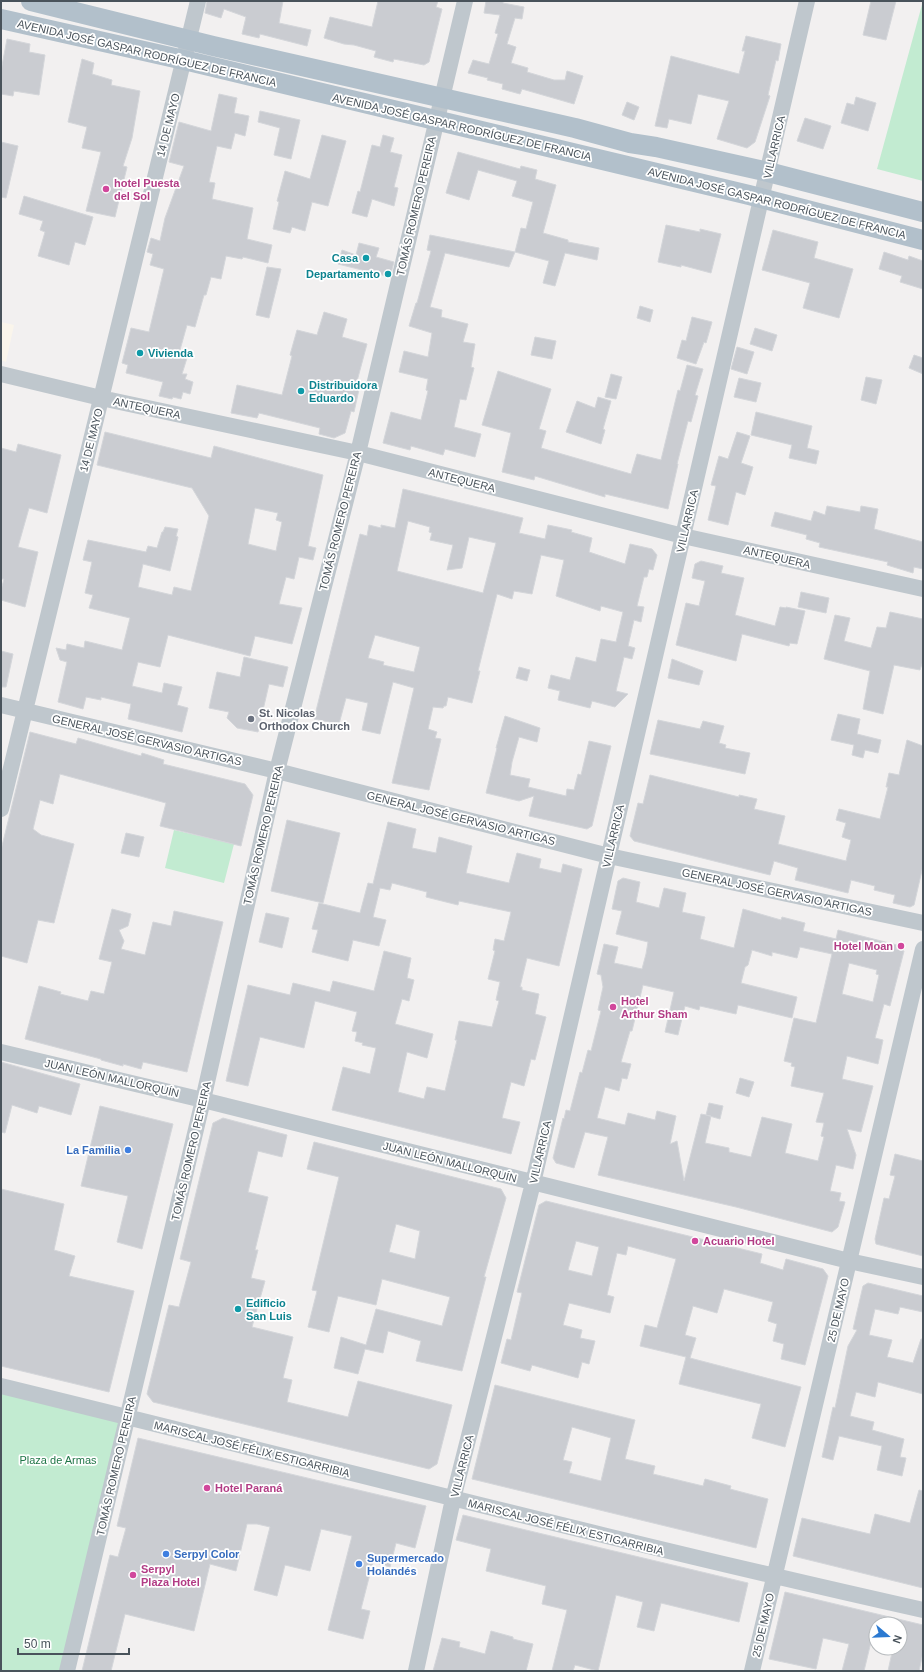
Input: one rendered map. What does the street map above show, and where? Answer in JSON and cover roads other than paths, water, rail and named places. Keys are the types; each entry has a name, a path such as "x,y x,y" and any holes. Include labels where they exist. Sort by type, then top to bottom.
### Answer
{"main road":[{"name":"AVENIDA JOSÉ GASPAR RODRÍGUEZ DE FRANCIA","path":"31,1 213,46 575,128 630,143 656,147 768,172 923,212"},
{"name":"AVENIDA JOSÉ GASPAR RODRÍGUEZ DE FRANCIA","path":"1,19 184,60 761,198 923,240"}],"street":[{"name":"14 DE MAYO","path":"1,809 198,1"},
{"name":"TOMÁS ROMERO PEREIRA","path":"67,1671 203,1100 277,771 358,453 465,1"},
{"name":"VILLARRICA","path":"416,1671 453,1499 533,1183 807,1"},
{"name":"ANTEQUERA","path":"1,374 101,398 358,453 683,536 923,589"},
{"name":"GENERAL JOSÉ GERVASIO ARTIGAS","path":"1,705 277,771 609,856 923,923"},
{"name":"25 DE MAYO","path":"752,1671 923,949"},
{"name":"JUAN LEÓN MALLORQUÍN","path":"1,1052 203,1100 849,1261 923,1277"},
{"name":"MARISCAL JOSÉ FÉLIX ESTIGARRIBIA","path":"1,1386 453,1499 774,1577 923,1610"}],"place":[{"name":"hotel Puesta del Sol","path":"106,189"},
{"name":"Casa","path":"366,258"},
{"name":"Departamento","path":"388,274"},
{"name":"Vivienda","path":"140,353"},
{"name":"Distribuidora Eduardo","path":"301,391"},
{"name":"St. Nicolas Orthodox Church","path":"251,719"},
{"name":"Hotel Moan","path":"901,946"},
{"name":"Hotel Arthur Sham","path":"613,1007"},
{"name":"La Familia","path":"128,1150"},
{"name":"Acuario Hotel","path":"695,1241"},
{"name":"Edificio San Luis","path":"238,1309"},
{"name":"Hotel Paraná","path":"207,1488"},
{"name":"Serpyl Color","path":"166,1554"},
{"name":"Supermercado Holandés","path":"359,1564"},
{"name":"Serpyl Plaza Hotel","path":"133,1575"}],"park label":[{"name":"Plaza de Armas","path":"58,1460"}]}
